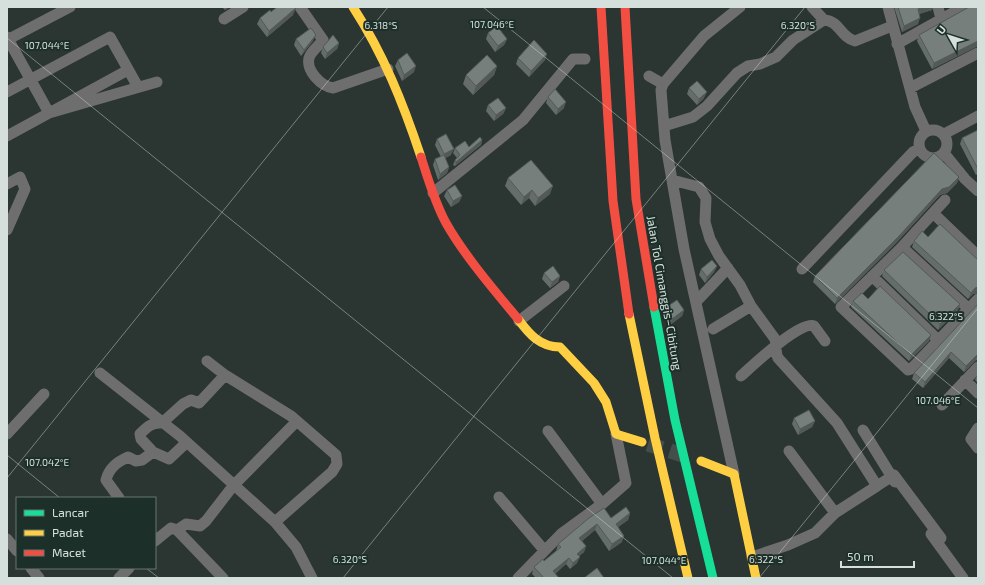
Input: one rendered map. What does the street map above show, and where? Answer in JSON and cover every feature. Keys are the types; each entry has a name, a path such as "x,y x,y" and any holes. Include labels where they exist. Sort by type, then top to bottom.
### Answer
{"main road":[{"path":"353,7 374,38 388,69 405,109 433,193 446,223 481,273 519,321 538,342 550,347 560,348 594,383 606,402 616,434 642,442"},
{"path":"601,7 613,201 629,311 652,426 688,578"},
{"name":"Jalan Tol Cimanggis–Cibitung","path":"625,7 636,199 653,304 675,420 713,578"},
{"path":"701,461 734,474 756,578"}],"street":[{"path":"48,113 7,39 70,7"},
{"path":"224,19 243,7"},
{"path":"300,7 323,40 310,56 309,65 319,81 326,87 333,88 388,69"},
{"path":"734,474 696,302 672,180 664,126 661,90 663,84 704,36 740,7"},
{"path":"812,7 824,20 834,22 845,36 854,41 892,26"},
{"path":"888,7 915,107 926,131"},
{"path":"938,7 941,19"},
{"path":"897,44 963,7"},
{"path":"664,126 693,117 707,106 737,73 748,66 760,64 776,57 793,40 824,20"},
{"path":"7,92 110,37 138,87"},
{"path":"910,88 978,53"},
{"path":"433,193 523,120 573,59 585,59"},
{"path":"7,136 128,70"},
{"path":"649,76 663,84"},
{"path":"48,113 157,82"},
{"path":"944,134 978,116"},
{"path":"936,130 944,134 947,144 944,153 935,158 926,156 920,149 920,139 926,131 936,130"},
{"path":"802,269 913,152 920,149"},
{"path":"944,153 976,184"},
{"path":"7,184 20,177 25,189 7,230"},
{"path":"672,180 699,187 706,198 705,222 710,239 777,345 776,353 778,358 837,423 877,486"},
{"path":"945,200 902,247 842,304 842,309 908,370 911,369 978,299"},
{"path":"933,213 978,256"},
{"path":"902,247 969,309"},
{"path":"696,302 728,268"},
{"path":"872,276 938,340"},
{"path":"519,321 564,286"},
{"path":"713,329 752,306"},
{"path":"741,376 777,345 811,325 818,330 825,341"},
{"path":"207,361 225,375 297,421 336,455 337,464 332,472 275,522"},
{"path":"942,405 978,367"},
{"path":"100,374 186,443 275,522 296,547 312,578"},
{"path":"162,423 183,404 191,400 199,403 225,375"},
{"path":"965,380 978,393"},
{"path":"7,434 44,394"},
{"path":"177,530 186,524 200,526 206,521 233,486 297,421"},
{"path":"162,423 155,422 140,434 141,439 153,452 169,459 186,443"},
{"path":"978,428 971,439 978,448"},
{"path":"941,538 894,475 863,430 913,510 964,578"},
{"path":"548,431 602,504"},
{"path":"518,578 544,550 562,534 602,504 626,483 616,434"},
{"path":"789,451 835,513"},
{"path":"118,497 106,480 108,472 117,462 123,459 128,457 136,461 142,460 153,452"},
{"path":"752,556 788,545 815,533 835,513 894,475"},
{"path":"499,496 544,550"},
{"path":"156,539 171,528 177,530 223,578"},
{"path":"7,538 16,550"},
{"path":"32,569 39,578"},
{"path":"119,578 128,569"}],"building":[{"path":"277,7 296,8 269,31 260,18 270,10 271,12"},
{"path":"898,7 924,7 918,9 920,18 904,26"},
{"path":"969,7 978,7 978,41 934,63 919,35"},
{"path":"497,26 507,39 498,46 488,33"},
{"path":"311,28 316,35 304,50 296,39"},
{"path":"333,35 339,43 327,53 323,47"},
{"path":"534,40 547,54 531,71 518,58"},
{"path":"407,53 416,66 404,75 398,60"},
{"path":"487,55 497,66 476,86 466,75"},
{"path":"697,81 707,92 699,99 689,88"},
{"path":"555,89 566,102 558,109 548,97"},
{"path":"498,98 506,108 496,115 488,105"},
{"path":"978,130 978,169 962,138"},
{"path":"446,134 454,149 444,154 437,139"},
{"path":"480,137 482,140 456,162 455,160 460,155 455,148 465,141 469,147"},
{"path":"934,153 959,177 949,187 942,189 899,236 837,298 815,276"},
{"path":"444,155 449,167 440,174 435,159"},
{"path":"531,160 553,186 538,198 532,190 524,197 508,178"},
{"path":"455,185 462,196 453,201 447,190"},
{"path":"940,224 978,260 978,287 971,293 914,241 922,231 928,237"},
{"path":"903,252 960,304 940,324 884,270"},
{"path":"712,260 717,266 707,277 701,269"},
{"path":"553,266 560,276 552,282 544,273"},
{"path":"880,286 931,335 911,355 853,301 862,293 868,299"},
{"path":"677,300 684,310 672,319 668,306"},
{"path":"978,304 978,354 966,366 951,352 925,382 914,373"},
{"path":"809,410 815,421 800,429 794,418"},
{"path":"626,507 630,513 616,524 624,536 612,544 597,524 579,538 586,546 577,554 580,557 573,563 569,558 553,571 559,578 544,578 534,567 561,547 558,544 589,518 604,508 611,518"},
{"path":"597,568 604,578 584,578"}],"tunnel":[{"path":"648,444 692,458"}],"traffic: fast":[{"path":"654,307 675,420 713,578"}],"traffic: slow":[{"path":"353,7 374,43 392,80 421,157"},
{"path":"629,314 655,438 688,578"},
{"path":"518,319 526,330 536,339 547,345 560,347 594,383 606,402 616,434 642,442"},
{"path":"701,461 734,474 756,578"}],"traffic: jam":[{"path":"601,7 613,201 629,314"},
{"path":"625,7 636,199 654,307"},
{"path":"421,157 435,199 453,235 470,260 518,319"}]}
